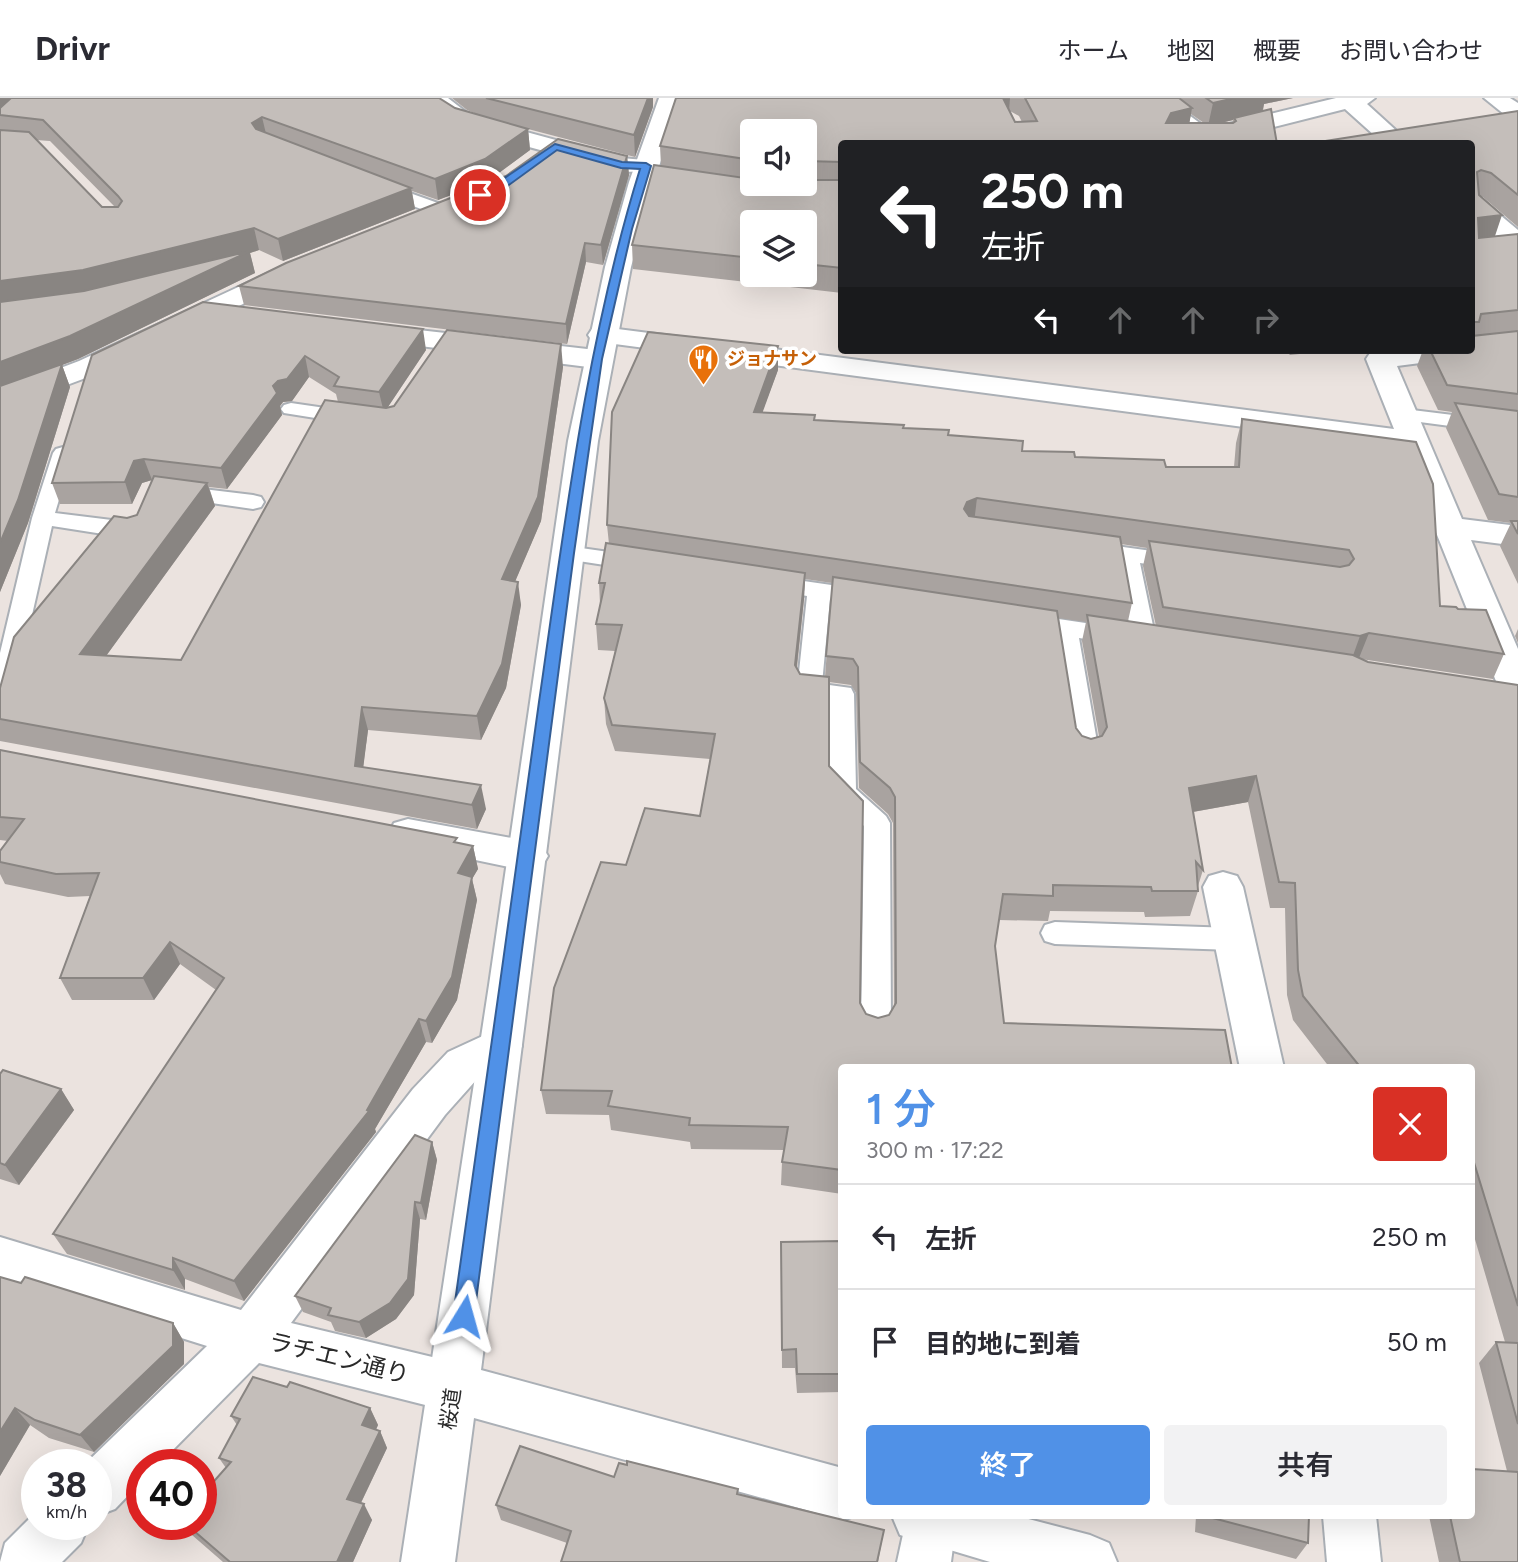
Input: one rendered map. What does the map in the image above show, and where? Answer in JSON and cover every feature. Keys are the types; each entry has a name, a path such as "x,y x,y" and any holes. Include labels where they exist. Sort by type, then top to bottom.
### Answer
{"street":[{"path":"434,98 458,117 478,126 651,174"},
{"name":"桜道","path":"428,1562 567,553 599,347 627,229 651,174 670,98"},
{"path":"1284,98 1304,112"},
{"path":"1494,98 1518,114"},
{"path":"1216,140 1304,112 1356,100 1395,140"},
{"path":"531,164 555,147"},
{"path":"406,225 454,206"},
{"path":"1475,207 1518,245"},
{"path":"1483,251 1518,245"},
{"path":"235,268 260,261 281,274"},
{"path":"0,401 85,380 201,311 306,265"},
{"path":"201,311 255,318"},
{"path":"349,330 436,353 599,347 1409,428"},
{"path":"1428,354 1380,359 1518,691"},
{"path":"1450,527 1518,536"},
{"path":"1478,692 1518,698"},
{"path":"376,827 527,856"},
{"path":"1223,887 1261,1064"},
{"path":"112,1474 251,1337 429,1101 463,1065 500,1046"},
{"name":"ラチエン通り","path":"0,1259 251,1337 453,1387 838,1493"},
{"path":"1350,1519 1354,1562"},
{"path":"925,1532 1090,1562"},
{"path":"24,1562 46,1540"}],"lane":[{"path":"1156,98 1216,140"},
{"path":"368,183 454,206"},
{"path":"291,409 379,421"},
{"path":"1409,428 1518,429"},
{"path":"0,704 43,518 70,430"},
{"path":"152,489 253,502"},
{"path":"43,518 135,532 144,511"},
{"path":"1063,546 1209,566"},
{"path":"567,553 654,566"},
{"path":"1127,554 1144,640"},
{"path":"750,580 887,600"},
{"path":"819,590 809,691 842,694 843,792 877,823 876,1028"},
{"path":"997,617 1171,644"},
{"path":"1066,628 1086,753"},
{"path":"1055,933 1233,939"}],"building":[{"path":"11,98 439,98 455,108 528,129 485,159 435,179 262,117 252,123 256,129 411,188 278,239 254,228 83,270 0,281 0,130 29,132 102,207 118,207 122,201 43,120 0,115 0,108"},
{"path":"486,98 648,98 634,135"},
{"path":"676,98 1003,98 1015,122 1037,121 1025,98 1179,98 1192,108 1171,113 1166,123 1233,123 1236,121 1234,118 1271,109 1276,140 838,140 838,162 817,161 817,119 740,119 740,158 660,146"},
{"path":"1206,98 1235,98 1213,103"},
{"path":"1518,111 1518,195 1491,173 1481,170 1477,172 1479,195 1502,215 1478,218 1479,238 1518,234 1518,310 1481,314 1479,322 1475,322 1475,140 1332,140"},
{"path":"558,139 627,156 601,245 585,243 566,324 239,286 286,263 506,176"},
{"path":"654,165 740,177 740,196 817,196 817,180 838,180 838,268 817,265 817,210 740,210 740,257 632,245"},
{"path":"250,251 70,336 0,362 0,302 84,291"},
{"path":"203,302 423,329 379,392 334,386 339,377 305,356 287,379 278,381 273,386 277,393 221,468 144,459 134,461 125,482 52,483 92,355"},
{"path":"447,330 561,344 538,497 502,579 518,582 502,664 477,716 362,707 355,766 481,785 472,805 0,719 0,688 14,637 114,516 127,518 137,515 154,476 207,483 80,654 181,660 325,400 386,408 394,406"},
{"path":"1518,331 1518,394 1447,385 1432,354 1475,354 1475,336"},
{"path":"648,332 778,346 754,412 815,415 814,420 949,430 948,435 1023,441 1022,451 1074,452 1075,457 1164,460 1166,467 1239,467 1242,419 1416,442 1433,484 1440,606 1486,610 1504,654 1369,633 1360,636 1163,607 1149,541 1340,567 1349,565 1354,559 1349,550 977,498 967,502 964,509 969,516 1120,537 1132,603 607,525 612,412"},
{"path":"62,364 18,500 0,543 0,386"},
{"path":"1455,403 1518,411 1518,497 1499,494"},
{"path":"1511,521 1518,521 1518,534"},
{"path":"606,543 805,573 795,665 800,674 829,677 829,766 863,801 860,1003 866,1014 878,1018 889,1015 896,1003 895,797 890,788 860,762 858,667 853,659 826,656 833,577 1057,611 1076,728 1082,736 1091,739 1102,736 1107,727 1087,615 1353,655 1368,662 1518,685 1518,1306 1475,1166 1475,1064 1358,1064 1303,996 1298,970 1295,883 1279,882 1256,776 1189,788 1203,870 1196,862 1198,891 1053,885 1053,896 1003,894 995,946 1004,1023 1225,1030 1231,1064 838,1064 838,1169 782,1162 788,1127 689,1125 690,1118 608,1106 612,1091 541,1090 554,988 601,862 626,865 645,808 700,816 715,734 612,725 604,698 622,625 596,624 605,583 599,583"},
{"path":"0,750 457,838 454,842 473,846 458,873 472,877 452,977 426,1021 419,1019 367,1110 369,1111 234,1281 173,1258 173,1270 53,1234 224,978 170,942 143,978 60,978 99,873 56,874 0,862 0,851 24,819 0,817"},
{"path":"3,1070 61,1089 5,1165 0,1163 0,1074"},
{"path":"415,1135 432,1142 421,1203 415,1202 408,1279 390,1303 359,1322 328,1315 331,1308 295,1296"},
{"path":"838,1241 838,1374 797,1374 796,1349 782,1350 781,1242"},
{"path":"0,1277 21,1283 25,1277 173,1323 173,1346 80,1435 35,1420 15,1408 0,1432"},
{"path":"1496,1342 1518,1343 1518,1424"},
{"path":"253,1377 287,1387 290,1382 370,1408 362,1425 380,1431 347,1499 364,1504 337,1562 230,1562 205,1540 217,1540 217,1478 231,1462 219,1458 240,1419 231,1416"},
{"path":"520,1446 614,1477 619,1463 627,1465 627,1461 738,1489 737,1494 884,1530 877,1562 561,1562 571,1531 496,1505"},
{"path":"1475,1469 1518,1472 1518,1562 1460,1562 1451,1519 1475,1519"},
{"path":"1216,1519 1309,1519 1308,1543"}],"place":[{"name":"ジョナサン","path":"704,386"}],"route":[{"path":"464,1316 567,553 596,359 627,229 646,166 621,165 555,147 498,188 480,195"}]}
